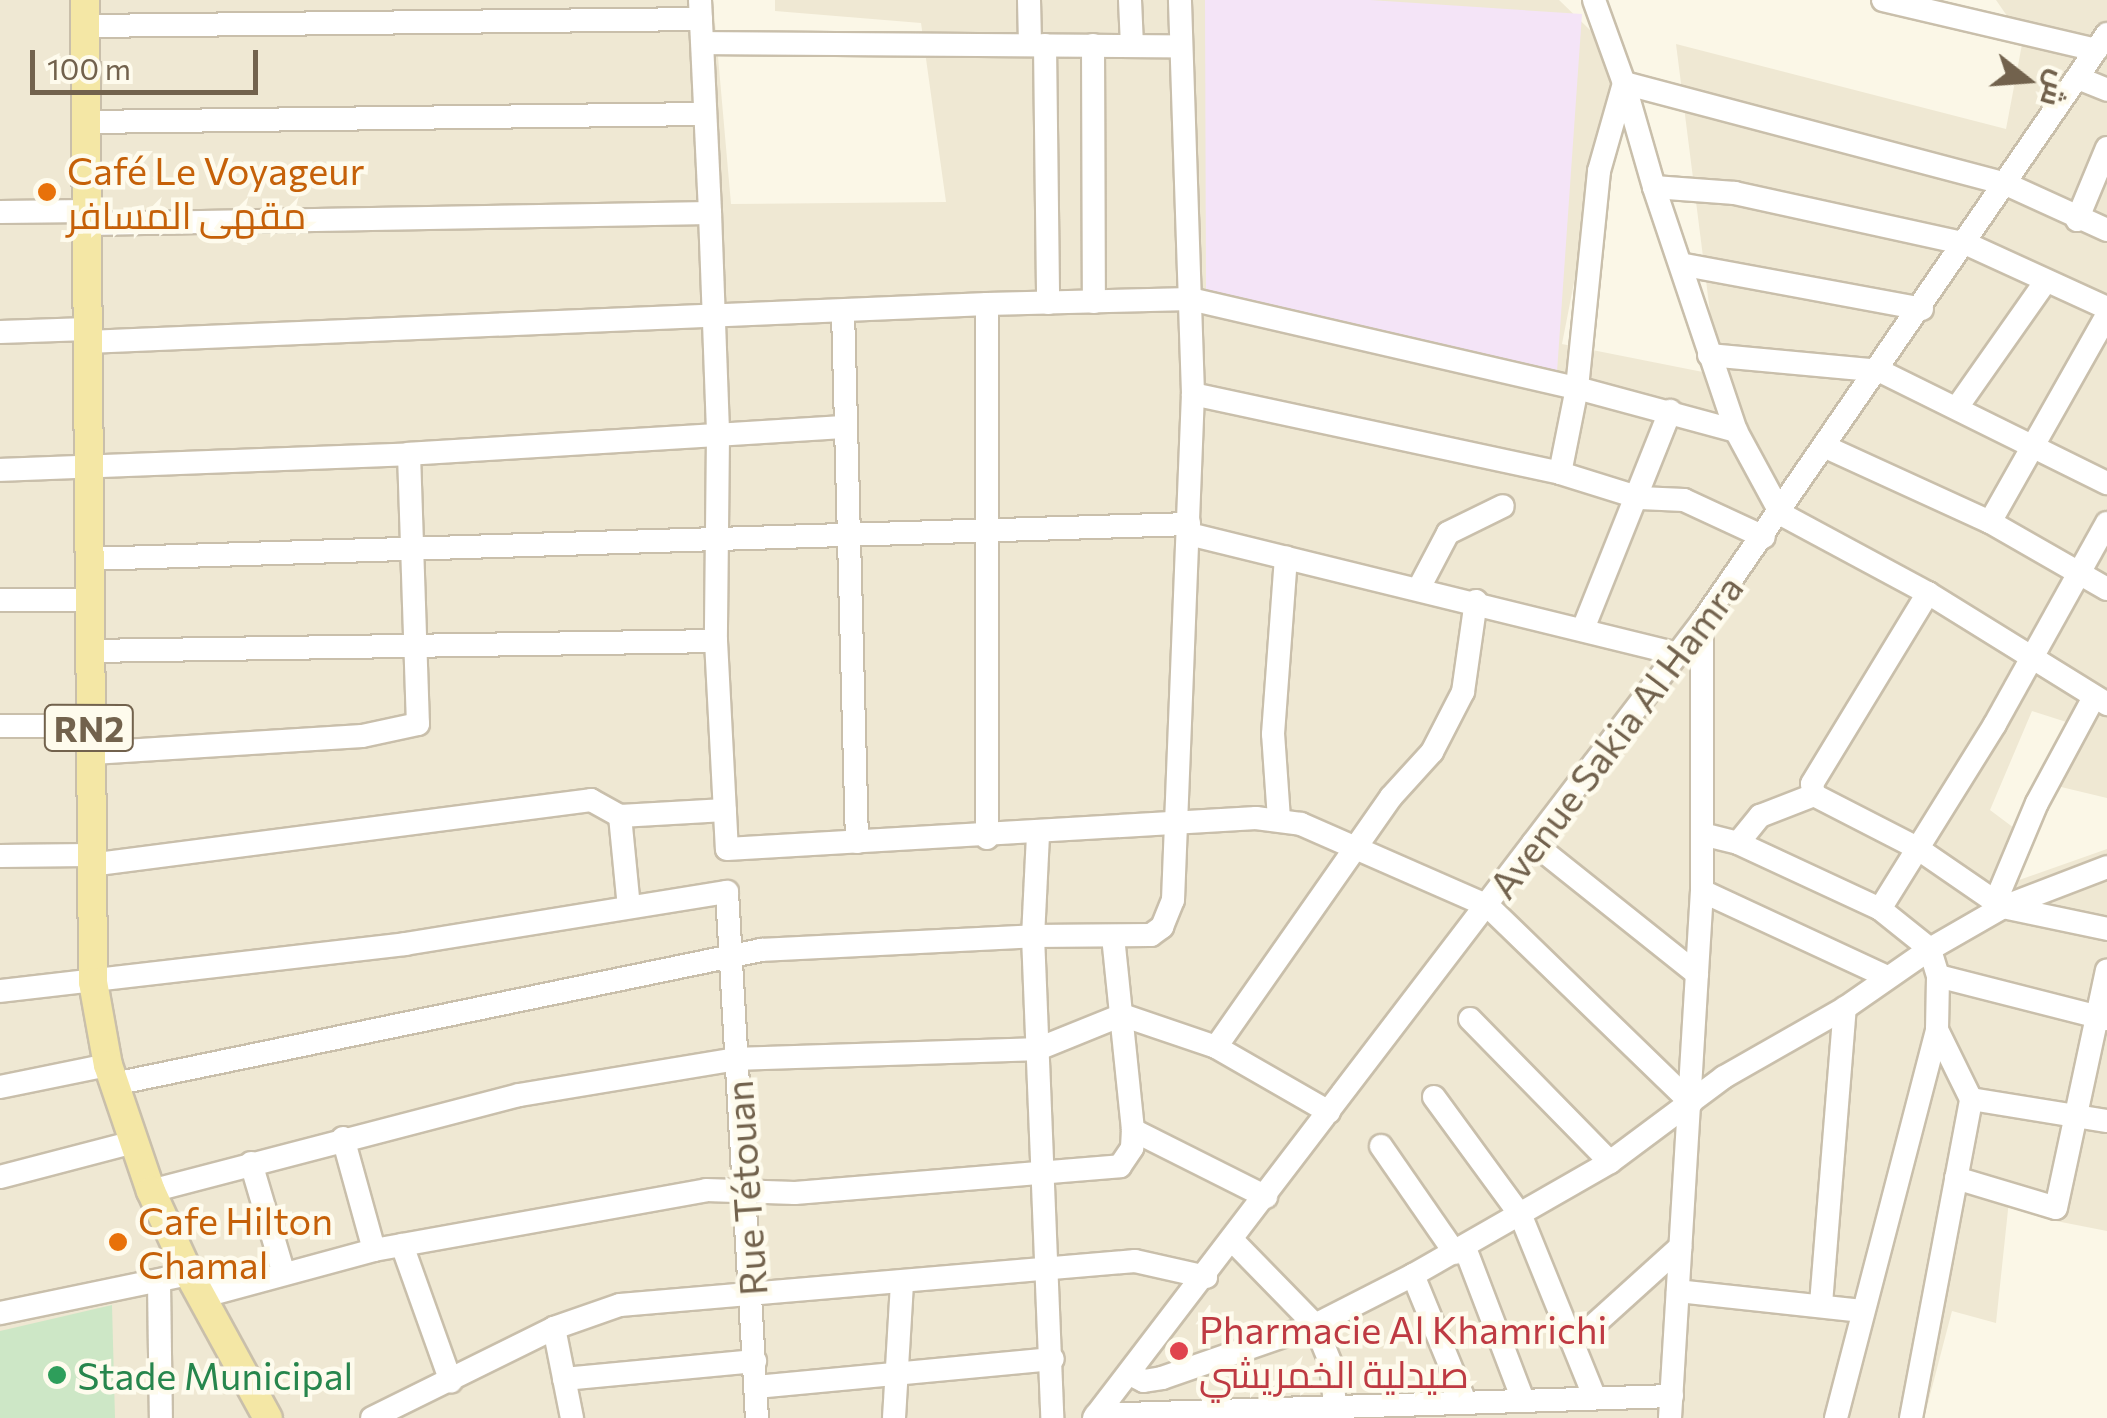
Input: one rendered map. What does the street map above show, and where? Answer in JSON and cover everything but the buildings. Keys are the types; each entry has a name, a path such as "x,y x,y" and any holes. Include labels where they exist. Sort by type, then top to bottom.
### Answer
{"main road":[{"name":"RN2","path":"86,13 92,982 111,1075 152,1191 195,1286 268,1418"}],"street":[{"path":"1029,0 1037,45 1048,303"},
{"path":"1130,0 1132,46"},
{"path":"0,1087 111,1075 796,947 1150,935 1170,914 1189,529 1193,394 1180,0"},
{"path":"1594,0 1654,187 1685,266 1709,355 1736,431 1781,514 1928,593 2100,700 2000,902"},
{"path":"1883,0 2102,42"},
{"path":"86,13 552,10 1037,45 1180,46"},
{"name":"Rue Tétouan","path":"702,21 718,435 716,641 727,848 728,958 752,1290 757,1418"},
{"name":"Avenue Sakia Al Hamra","path":"1095,1417 1234,1242 1702,622 1828,448 2102,42"},
{"path":"1092,45 1094,302"},
{"path":"2078,78 2107,90"},
{"path":"1624,84 2006,184 2077,220 2107,230"},
{"path":"1560,473 1577,388 1599,171 1624,84"},
{"path":"86,122 705,114"},
{"path":"2077,220 2107,148"},
{"path":"1654,187 1735,193 1967,244 2107,311 2038,444 1990,522"},
{"path":"0,212 87,217 710,213"},
{"path":"1685,266 1922,308"},
{"path":"1958,406 2044,282"},
{"path":"0,332 87,336 712,319 988,304 1190,299 1577,388 1736,431"},
{"path":"987,838 988,304"},
{"path":"842,311 857,842"},
{"path":"1709,355 1880,371 2038,444 2107,483"},
{"path":"1193,394 1560,473 1640,498 1684,500 1764,537"},
{"path":"1583,628 1640,498 1670,411"},
{"path":"0,470 409,454 844,428"},
{"path":"1828,448 1990,522 2107,589"},
{"path":"0,726 89,740 408,731 422,714 409,454"},
{"path":"1420,588 1448,533 1504,506"},
{"path":"1880,910 2033,657 2107,522"},
{"path":"88,559 849,535 1189,529 1286,557 1678,654"},
{"path":"1279,819 1273,734 1286,557"},
{"path":"1814,795 1812,784 1928,593"},
{"path":"0,600 88,600"},
{"path":"1216,1047 1357,847 1432,752 1463,692 1476,602"},
{"path":"1095,1417 1336,1412 1465,1402 1595,1398 1670,1407 1702,891 1702,622"},
{"path":"89,651 716,641"},
{"path":"1738,843 1760,816 1814,795 1918,848 2000,902 2107,929"},
{"path":"0,856 89,860 541,803 591,800 620,816 725,810"},
{"path":"620,816 629,907"},
{"path":"727,848 987,838 1279,819 1357,847 1488,906 1691,1103"},
{"path":"1702,834 1738,843 1880,910 1930,949 1938,976 1937,1030 1836,1418"},
{"path":"1038,835 1033,936 1053,1359 1052,1418"},
{"path":"1533,843 1696,974"},
{"path":"1132,1374 1144,1381 1162,1378 1314,1325 1413,1275 1610,1162 1768,1049 1845,1008 2000,902 2107,867"},
{"path":"1702,891 1887,977"},
{"path":"0,991 405,944 727,892"},
{"path":"0,1313 158,1282 195,1286 283,1272 374,1250 706,1190 745,1192 1120,1166 1132,1148 1133,1130 1113,937"},
{"path":"1956,1178 2054,1210 2103,1018 2107,970"},
{"path":"1938,976 2103,1018"},
{"path":"1821,1304 1845,1008"},
{"path":"152,1191 519,1095 737,1059 1038,1049 1122,1015 1216,1047 1329,1112"},
{"path":"1470,1019 1610,1162"},
{"path":"1911,1418 1971,1099 1937,1030"},
{"path":"1434,1098 1521,1216 1595,1398"},
{"path":"1971,1099 2107,1121"},
{"path":"1133,1130 1266,1197"},
{"path":"343,1138 374,1250"},
{"path":"0,1177 134,1142"},
{"path":"1380,1146 1460,1250 1523,1400"},
{"path":"250,1163 283,1272"},
{"path":"1234,1242 1314,1325 1332,1364 1336,1412"},
{"path":"402,1245 451,1382"},
{"path":"1575,1342 1680,1248"},
{"path":"372,1418 554,1328 620,1305 752,1290 1156,1262 1206,1277"},
{"path":"1413,1275 1465,1402"},
{"path":"158,1282 161,1418"},
{"path":"894,1418 902,1282"},
{"path":"1678,1292 1863,1311"},
{"path":"554,1328 572,1418"},
{"path":"756,1387 1053,1359"},
{"path":"564,1379 755,1361"}],"shaded area":[{"path":"0,0 713,0 731,204 946,202 921,23 775,11 775,0 1559,0 1618,57 1562,344 1718,375 1676,44 2006,129 2023,39 1996,0 2107,0 2107,798 2057,786 2082,727 2032,711 1990,810 2022,834 1985,892 2107,849 2107,1231 2056,1221 2010,1191 1996,1323 1952,1311 1924,1418 0,1418"},
{"path":"1205,0 1370,0 1582,14 1557,372 1206,291"}],"green space":[{"name":"Stade Municipal","path":"112,1305 115,1418 0,1418 0,1331"}],"place":[{"name":"Café Le Voyageur مقهى المسافر","path":"47,192"},
{"name":"Cafe Hilton Chamal","path":"118,1242"},
{"name":"Pharmacie Al Khamrichi صيدلية الخمريشي","path":"1179,1351"},
{"name":"Stade Municipal","path":"57,1375"}]}
